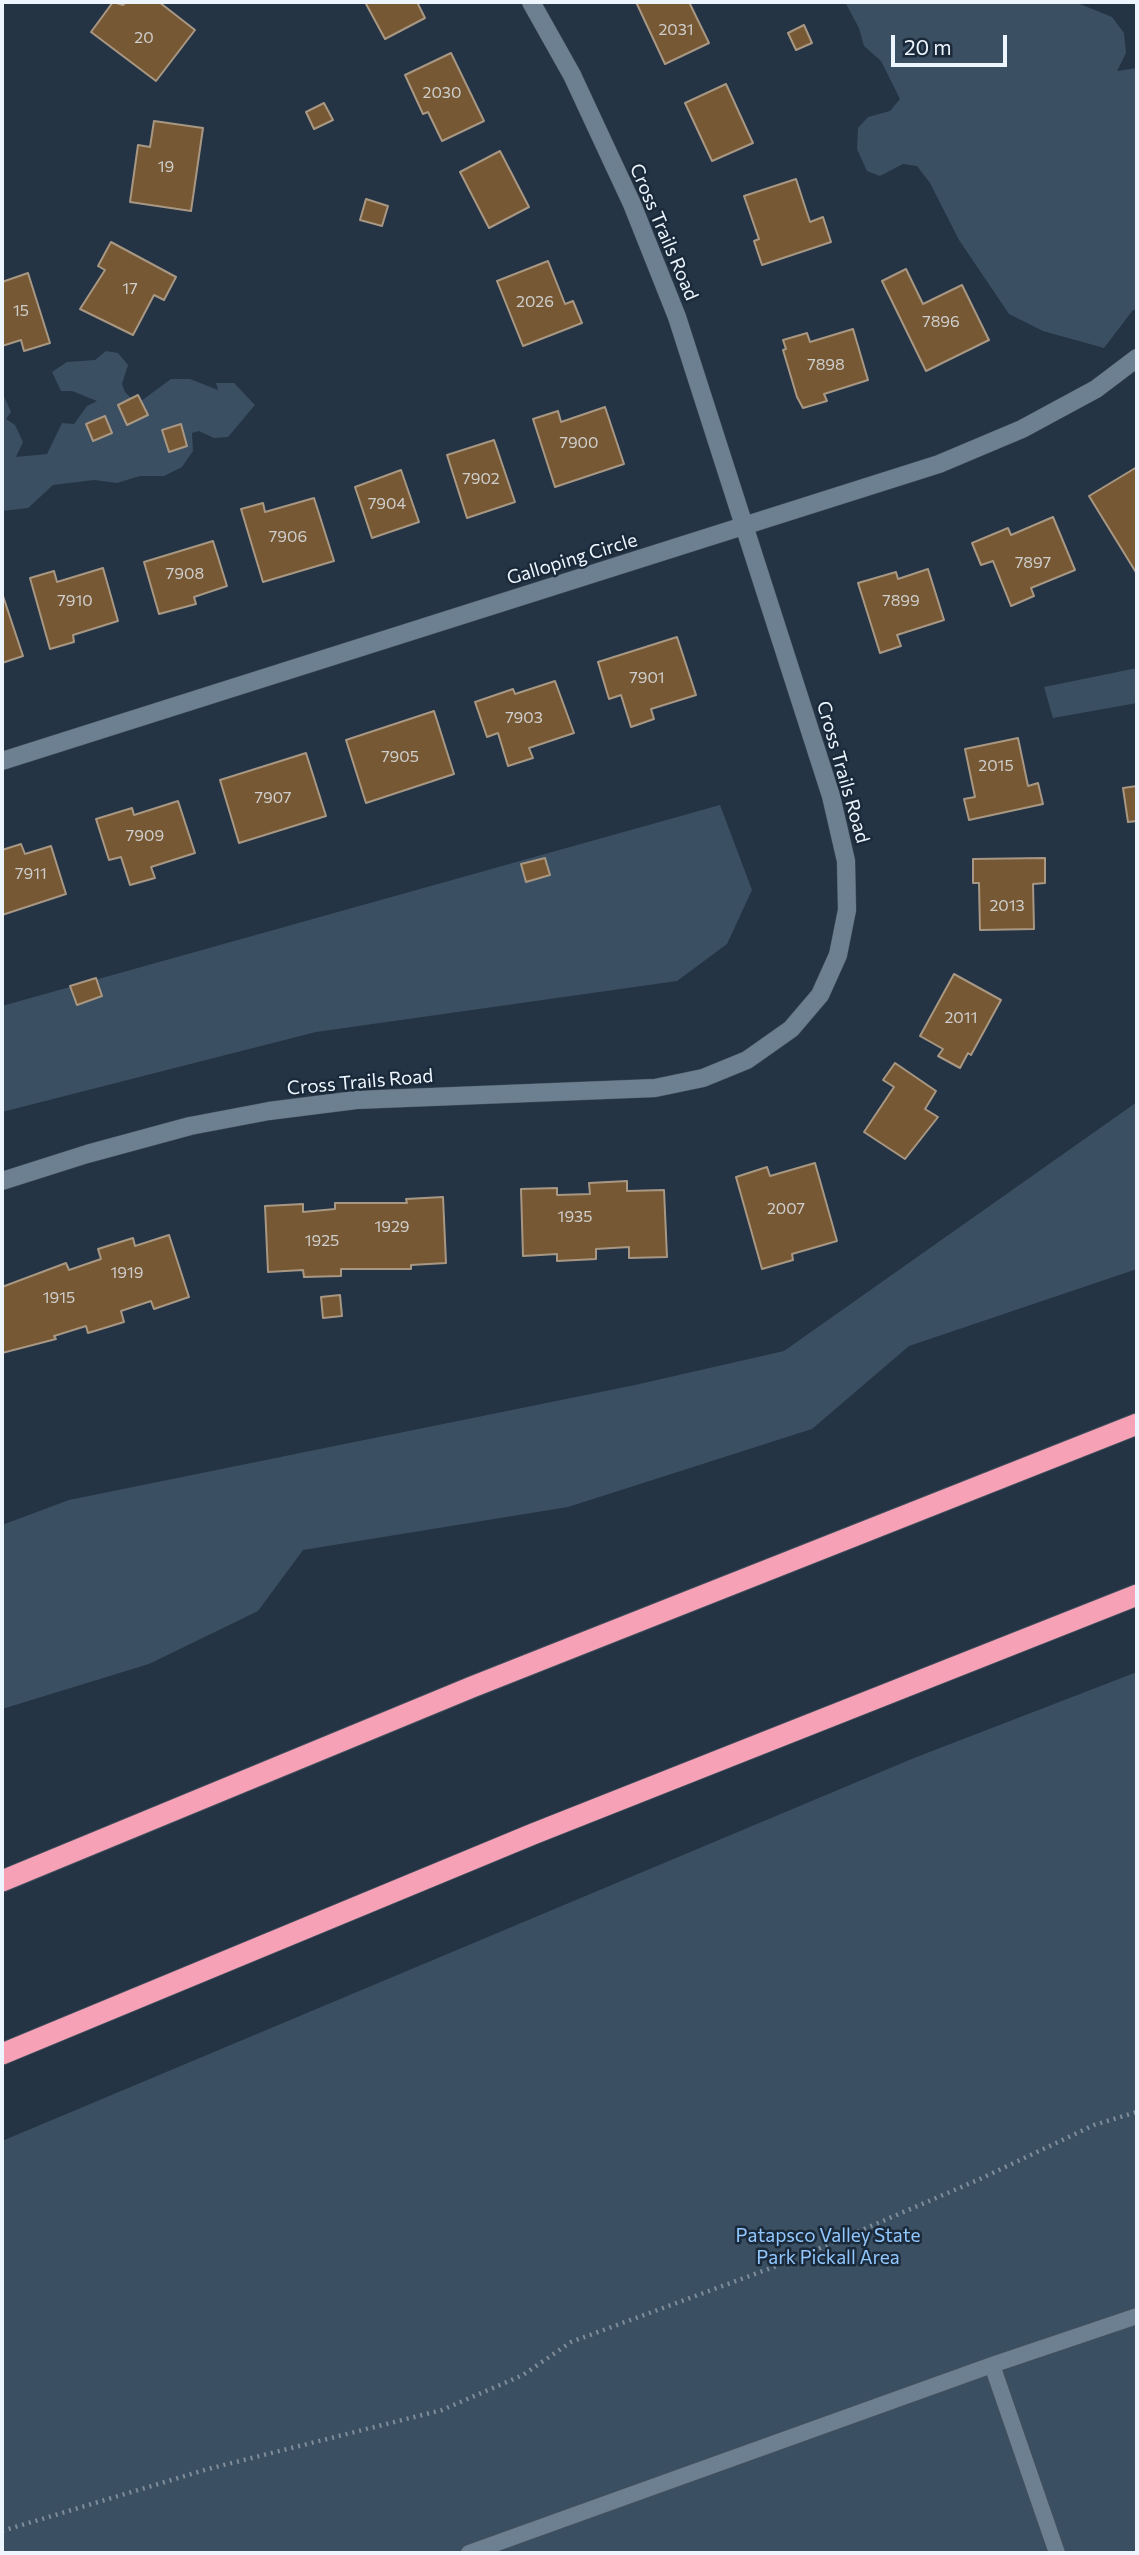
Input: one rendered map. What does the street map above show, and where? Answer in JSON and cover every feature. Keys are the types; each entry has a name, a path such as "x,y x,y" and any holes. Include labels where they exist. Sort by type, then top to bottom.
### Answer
{"highway":[{"path":"2,1881 459,1692 1137,1424"},
{"path":"2,2054 521,1839 1137,1595"}],"street":[{"name":"Cross Trails Road","path":"2,1181 164,1133 269,1111 356,1100 655,1088 703,1078 747,1060 792,1029 820,995 838,955 847,910 846,861 831,796 677,317 637,216 572,75 531,2"},
{"name":"Galloping Circle","path":"2,761 939,464 1022,429 1096,389 1137,358"}],"lane":[{"path":"469,2553 992,2365 1137,2316"},
{"path":"992,2365 1057,2553"}],"path":[{"path":"2,2531 208,2469 442,2410 523,2375 571,2342 790,2261 980,2179 1094,2125 1137,2112"}],"green space":[{"path":"845,2 1075,2 1112,17 1124,33 1126,53 1117,71 1137,68 1137,310 1133,310 1104,348 1043,331 1009,314 959,240 930,183 917,166 903,164 880,176 867,171 857,149 858,128 868,117 890,111 900,99 881,61 864,46 859,28"},
{"path":"106,351 118,353 128,365 122,384 125,392 137,404 171,379 190,379 218,390 216,383 234,383 255,405 228,437 214,438 199,431 192,433 193,451 182,467 164,476 140,476 117,483 94,480 53,485 28,508 2,511 2,392 11,412 6,419 15,425 23,442 16,457 47,454 62,423 74,424 87,406 97,401 72,391 61,391 52,372 67,362 95,360"},
{"path":"1137,668 1137,703 1053,718 1044,687"},
{"path":"720,805 752,890 727,944 677,981 316,1032 2,1112 2,1006"},
{"path":"1137,1102 1137,1269 909,1346 812,1429 568,1507 303,1550 258,1611 149,1664 2,1709 2,1525 69,1500 635,1385 784,1351"},
{"name":"Patapsco Valley State Park Pickall Area","path":"1137,1672 1137,2553 2,2553 2,2141 914,1758"}],"building":[{"path":"113,2 123,5 126,2 159,2 195,30 156,81 91,32"},
{"path":"365,2 417,2 425,18 385,39"},
{"path":"636,2 689,2 709,43 665,64"},
{"path":"804,25 812,43 796,50 788,33"},
{"path":"451,53 484,121 442,141 428,112 423,114 405,75"},
{"path":"726,84 753,143 712,161 685,103"},
{"path":"324,103 333,120 314,129 306,112"},
{"path":"154,121 203,128 191,211 130,202 138,145 150,147"},
{"path":"500,151 529,207 489,228 460,172"},
{"path":"796,179 810,222 823,217 831,242 762,265 754,241 759,239 744,196"},
{"path":"366,199 388,206 382,226 360,220"},
{"path":"111,242 176,277 164,300 154,295 133,335 80,309 105,270 98,266"},
{"path":"548,261 565,304 573,301 582,323 523,346 497,281"},
{"path":"906,269 923,304 962,285 989,340 926,371 882,281"},
{"path":"28,273 50,343 24,351 21,340 2,346 2,282"},
{"path":"853,329 868,380 824,394 827,401 803,408 783,350 786,349 783,340 807,333 810,342"},
{"path":"138,395 148,415 127,425 118,405"},
{"path":"605,407 624,464 555,487 533,419 558,411 561,422"},
{"path":"105,416 112,433 93,441 86,424"},
{"path":"181,424 187,446 169,452 162,430"},
{"path":"494,440 515,502 467,518 447,455"},
{"path":"1137,467 1137,574 1089,496"},
{"path":"401,470 419,522 372,538 355,487"},
{"path":"314,498 334,561 263,582 241,509 263,503 265,512"},
{"path":"1053,517 1075,570 1031,588 1034,596 1011,606 993,561 981,565 972,543 1008,528 1011,535"},
{"path":"213,541 227,586 194,597 196,604 159,614 144,562"},
{"path":"103,568 118,621 73,635 74,642 50,649 30,578 54,571 57,582"},
{"path":"928,569 944,620 897,635 901,646 880,653 858,583 896,572 898,579"},
{"path":"2,593 23,656 2,663"},
{"path":"677,637 696,695 651,709 654,719 631,727 621,695 609,699 598,662"},
{"path":"555,681 574,733 529,748 533,758 508,766 498,733 487,737 475,702 513,689 515,694"},
{"path":"434,711 454,774 366,803 346,740"},
{"path":"1018,738 1028,786 1038,783 1043,804 969,820 964,799 975,797 965,749"},
{"path":"306,753 326,816 239,843 220,780"},
{"path":"1137,786 1137,821 1128,822 1123,788"},
{"path":"178,801 195,853 151,867 155,878 130,885 121,857 109,860 96,819 132,808 134,815"},
{"path":"21,844 25,854 51,846 66,894 2,915 2,850"},
{"path":"545,858 550,875 526,882 521,864"},
{"path":"1045,858 1045,883 1033,884 1034,929 980,930 979,883 973,883 973,859"},
{"path":"954,974 1001,1000 971,1055 968,1053 960,1068 938,1056 943,1049 920,1036"},
{"path":"96,978 102,996 77,1005 70,986"},
{"path":"895,1063 936,1091 925,1109 938,1117 905,1159 864,1132 894,1087 883,1080"},
{"path":"815,1163 837,1241 792,1254 793,1260 762,1269 736,1177 767,1167 770,1176"},
{"path":"627,1181 627,1191 664,1190 667,1257 629,1258 629,1247 596,1249 596,1259 557,1261 557,1254 523,1256 521,1189 557,1188 557,1195 590,1194 589,1183"},
{"path":"443,1197 446,1263 411,1265 411,1269 341,1269 341,1276 304,1277 303,1270 268,1272 265,1206 303,1204 303,1212 335,1209 335,1203 407,1203 406,1199"},
{"path":"169,1235 189,1297 154,1309 151,1301 121,1311 124,1322 88,1333 86,1326 54,1336 56,1339 2,1353 2,1287 66,1263 69,1270 101,1259 98,1249 133,1238 135,1246"},
{"path":"340,1295 342,1316 323,1318 321,1297"}]}
